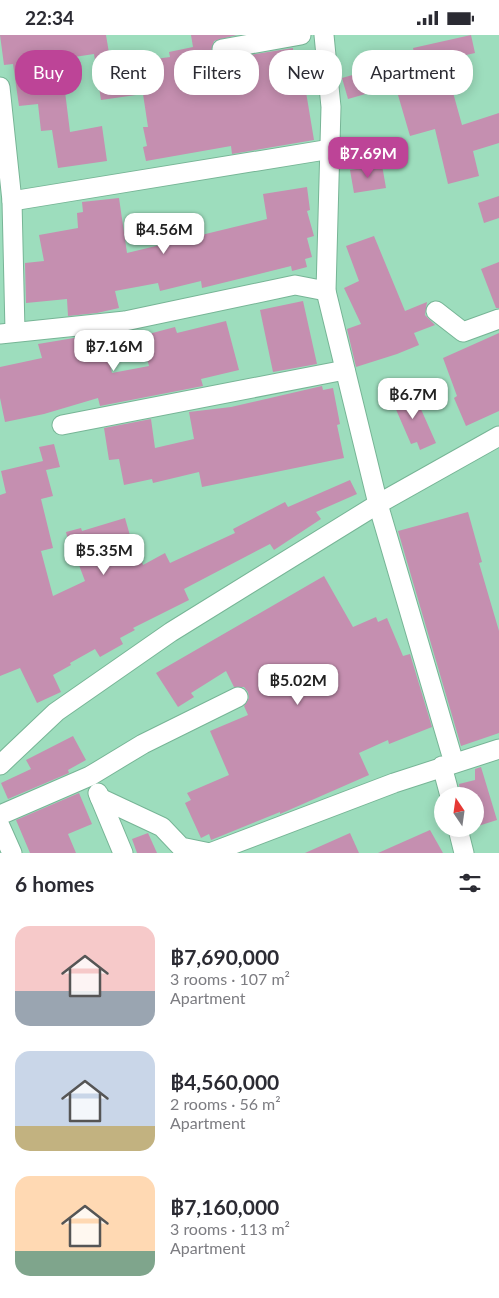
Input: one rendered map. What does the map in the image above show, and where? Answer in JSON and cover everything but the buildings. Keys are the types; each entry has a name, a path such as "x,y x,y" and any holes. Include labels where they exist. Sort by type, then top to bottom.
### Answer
{"street":[{"path":"222,49 301,35"},
{"path":"324,35 331,107 326,291 378,504 448,764 449,787"},
{"path":"0,87 12,201 8,333 125,321 295,285 326,291"},
{"path":"12,201 331,149"},
{"path":"436,311 463,332 499,319"},
{"path":"62,425 345,370"},
{"path":"0,765 56,712 171,632 378,504 499,436"},
{"path":"0,815 90,776 143,744 238,697"},
{"path":"100,798 162,827 182,847 210,853 448,764 499,749"},
{"path":"90,776 123,853"},
{"path":"0,826 12,853"},
{"path":"460,837 464,853"}]}
